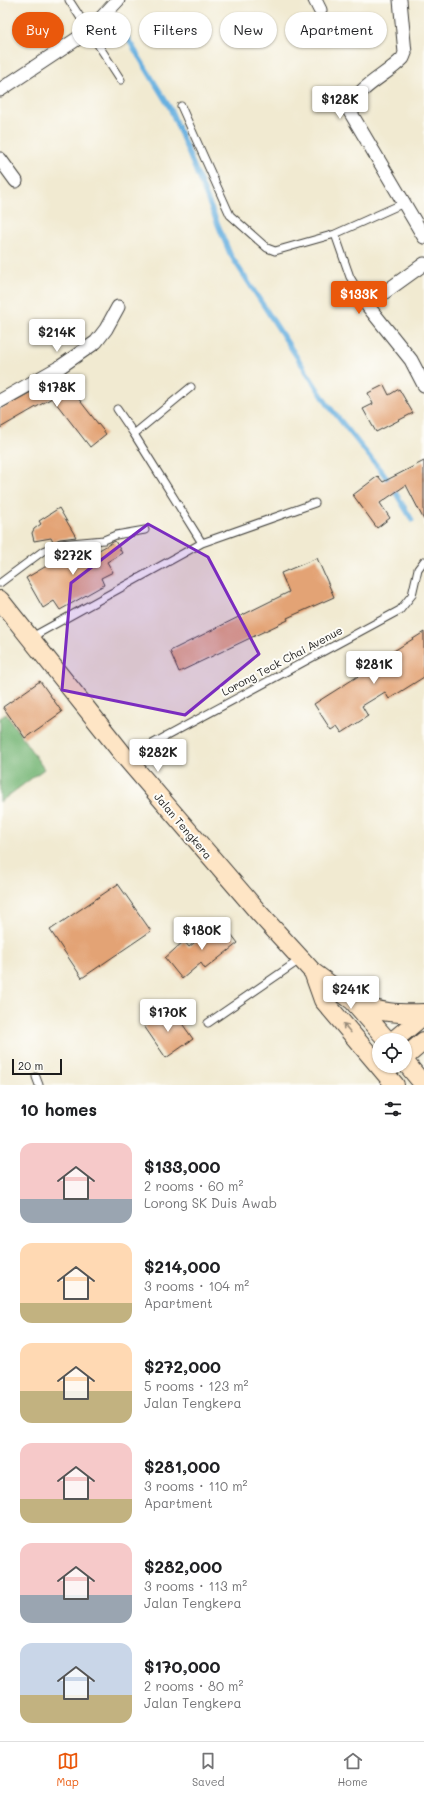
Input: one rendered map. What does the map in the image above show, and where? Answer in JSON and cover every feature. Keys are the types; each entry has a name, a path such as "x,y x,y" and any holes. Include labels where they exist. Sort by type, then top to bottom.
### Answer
{"main road":[{"name":"Jalan Tengkera","path":"0,600 126,758 202,848 313,972 354,1001 381,1033"},
{"name":"Jalan Tengkera","path":"313,972 323,1000 372,1055"},
{"path":"354,1001 369,1009 383,1012 424,1014"},
{"path":"402,1033 424,1014"},
{"path":"412,1051 424,1041"},
{"path":"412,1070 424,1085"}],"street":[{"path":"107,12 118,0"},
{"path":"400,0 405,53 403,58 359,93 352,102 349,110 424,237"},
{"path":"2,85 72,42"},
{"path":"0,158 16,181"},
{"path":"424,264 367,306 411,360 424,385"},
{"path":"0,401 60,367 96,342 106,329 118,307"}],"lane":[{"path":"70,0 78,12"},
{"path":"101,48 121,80"},
{"path":"181,106 230,215 267,248 275,251 335,234 404,203"},
{"path":"335,234 350,277 367,306"},
{"path":"134,434 191,387"},
{"path":"117,409 202,543"},
{"path":"30,638 202,543 315,503"},
{"path":"0,583 43,551 60,544 74,541 92,542 104,540 116,535 144,530"},
{"name":"Lorong Teck Chai Avenue","path":"126,758 400,610 412,595 418,569 424,561"},
{"path":"208,1023 301,958"},
{"path":"36,1077 39,1085"}],"highlighted area":[{"path":"148,524 208,557 259,654 185,715 62,690 71,583"}],"green space":[{"path":"6,714 44,769 0,802 0,718"}],"building":[{"path":"66,373 74,386 70,388 106,434 90,447 52,398 0,428 0,409"},
{"path":"384,385 389,395 399,389 413,413 376,432 363,409 373,404 368,393"},
{"path":"424,461 424,520 406,485 380,503 390,518 377,528 353,495 378,476 383,482"},
{"path":"59,508 76,537 60,539 53,542 51,538 34,541 32,533 34,529 41,524 39,521"},
{"path":"115,541 122,553 107,562 113,572 101,578 104,585 60,610 54,601 43,608 26,578 62,557 58,550 82,547 87,557"},
{"path":"317,558 334,597 287,618 288,620 179,672 170,651 289,592 281,573"},
{"path":"424,632 424,677 389,699 385,692 362,706 368,716 342,733 337,726 331,730 314,704 363,673 362,671"},
{"path":"40,681 62,712 25,738 3,707"},
{"path":"118,884 151,931 82,978 50,930"},
{"path":"221,921 238,943 205,969 201,963 182,979 165,958 184,941 189,947"},
{"path":"171,1008 193,1039 166,1058 144,1026"}],"waterway":[{"path":"131,44 170,108 230,254 328,405 386,477 412,520"}]}
